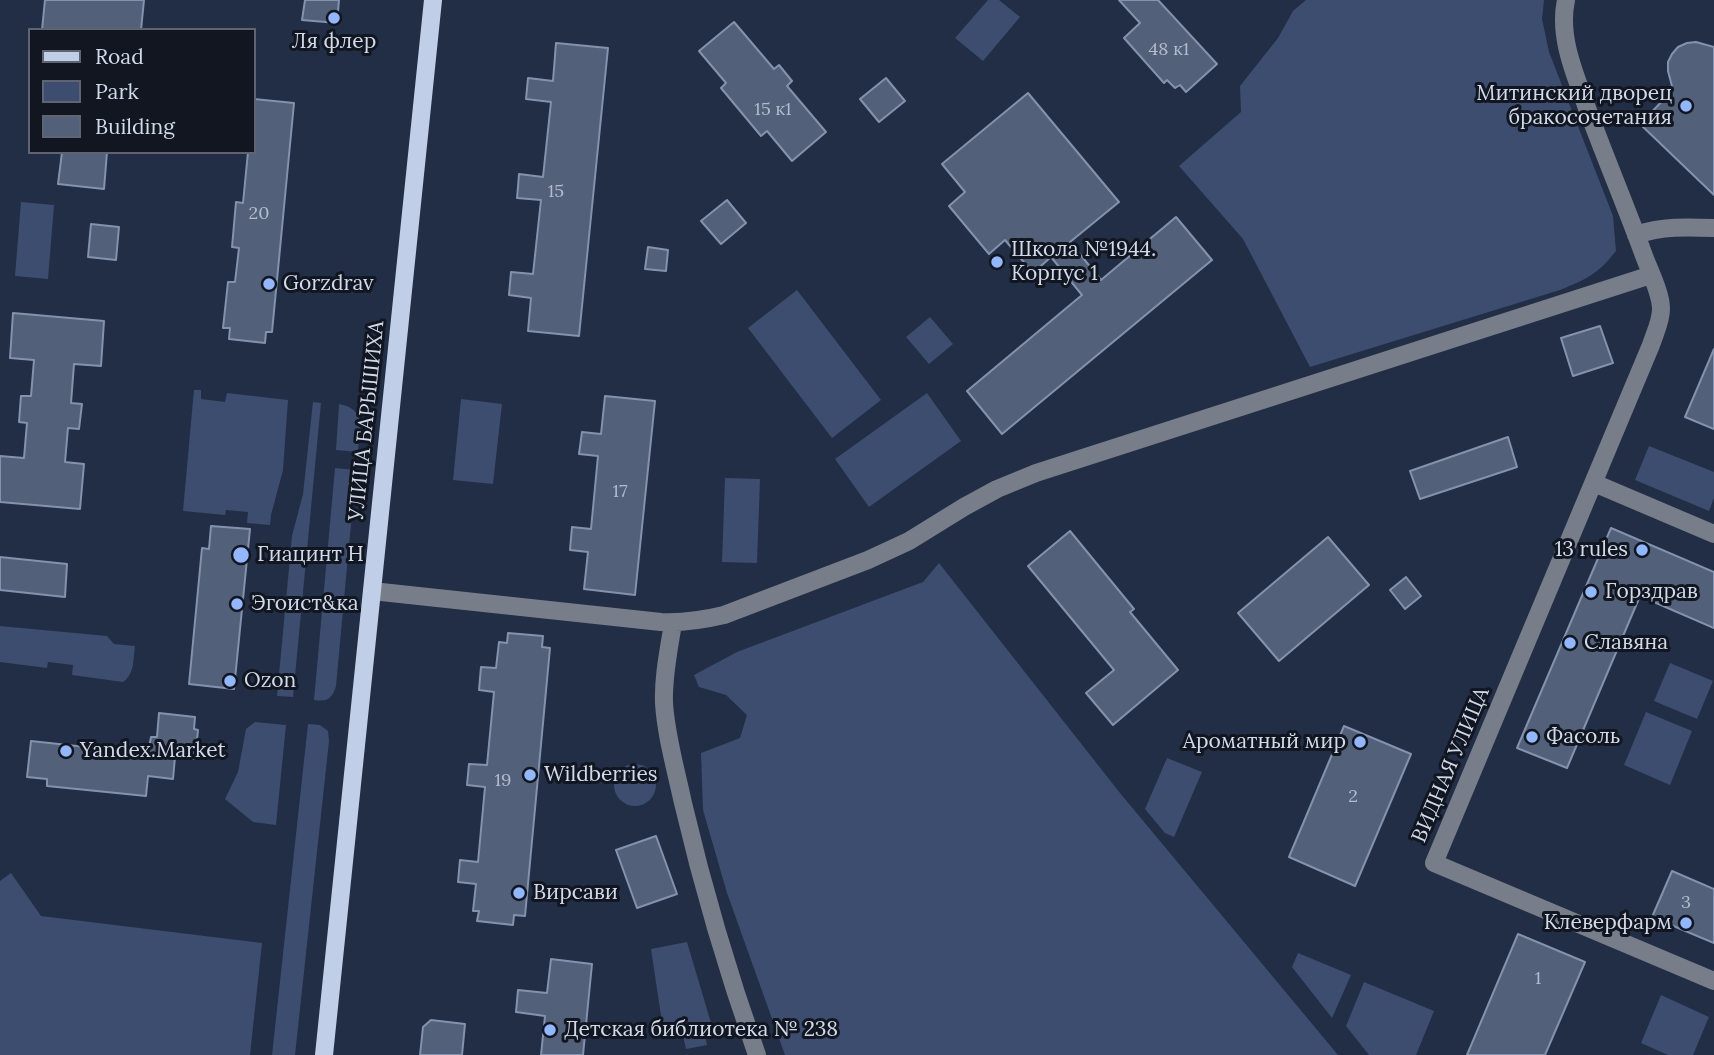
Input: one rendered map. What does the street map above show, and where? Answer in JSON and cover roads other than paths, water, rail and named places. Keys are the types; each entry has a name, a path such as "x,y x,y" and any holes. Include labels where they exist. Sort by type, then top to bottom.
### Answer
{"main road":[{"name":"УЛИЦА БАРЫШИХА","path":"324,1055 433,0"}],"street":[{"name":"ВИДНАЯ УЛИЦА","path":"1566,0 1563,14 1564,36 1572,65 1651,275 1661,308 1658,328 1434,863 1714,981"},
{"path":"1636,235 1654,229 1674,227 1714,228"},
{"path":"372,591 673,623 724,615 868,560 909,541 997,489 1036,473 1651,275"},
{"path":"1594,483 1714,534"},
{"path":"673,623 665,673 664,704 670,742 691,838 744,1017 758,1055"}],"place":[{"name":"Ля флер","path":"334,18"},
{"name":"Митинский дворец бракосочетания","path":"1686,106"},
{"name":"Школа №1944. Корпус 1","path":"997,262"},
{"name":"Gorzdrav","path":"269,284"},
{"name":"13 rules","path":"1642,550"},
{"name":"Гиацинт Н","path":"241,555"},
{"name":"Горздрав","path":"1591,592"},
{"name":"Эгоист&ка","path":"237,604"},
{"name":"Славяна","path":"1570,643"},
{"name":"Ozon","path":"230,681"},
{"name":"Фасоль","path":"1532,737"},
{"name":"Ароматный мир","path":"1360,742"},
{"name":"Yandex.Market","path":"66,751"},
{"name":"Wildberries","path":"530,775"},
{"name":"Вирсави","path":"519,893"},
{"name":"Клеверфарм","path":"1686,923"},
{"name":"Детская библиотека № 238","path":"550,1030"}]}
